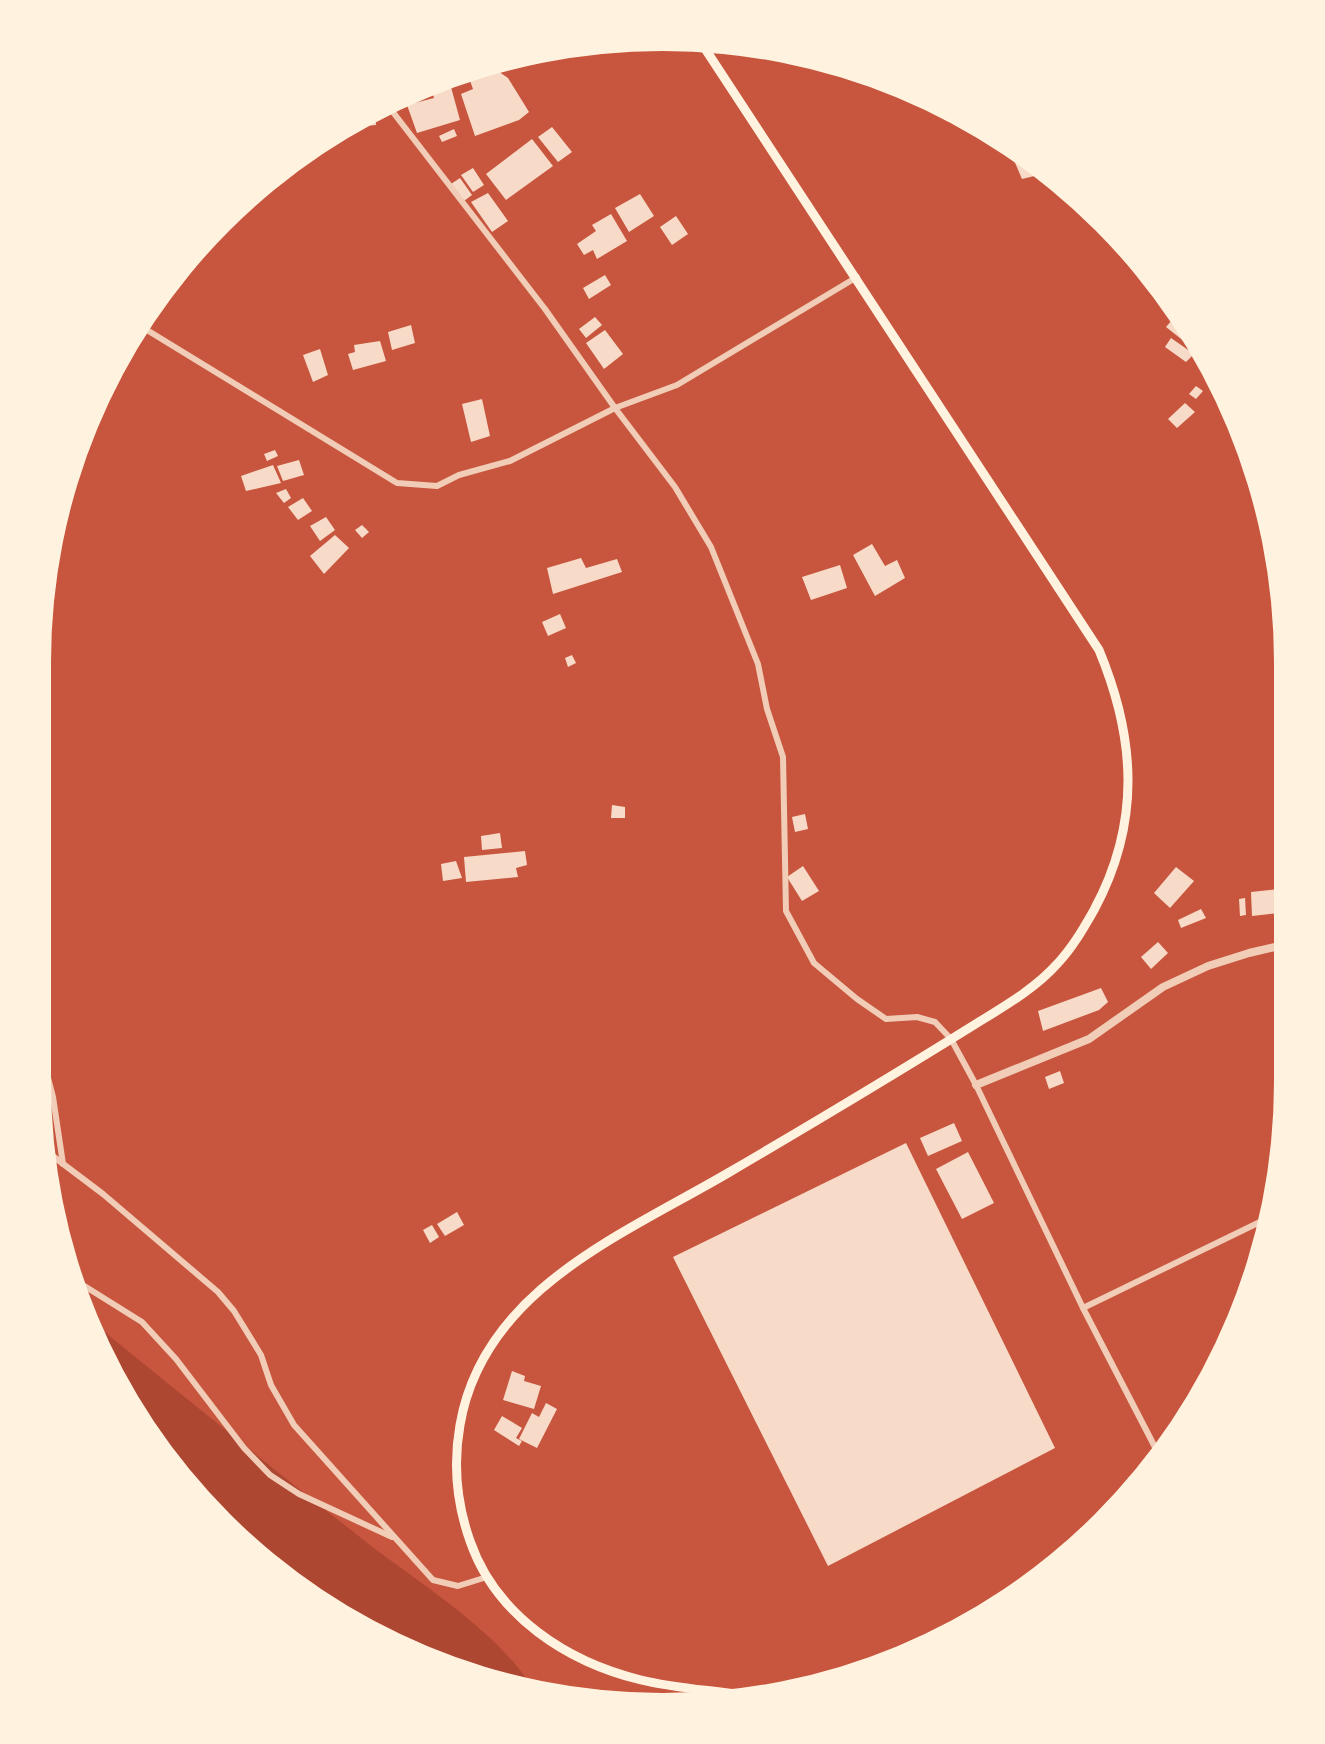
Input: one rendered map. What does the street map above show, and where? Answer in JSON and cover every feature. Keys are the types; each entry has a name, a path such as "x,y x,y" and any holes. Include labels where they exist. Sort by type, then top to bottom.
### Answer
{"main road":[{"path":"708,53 857,277 1099,650 1119,702 1129,757 1128,797 1120,847 1104,891 1078,938 1058,964 1031,988 951,1039 608,1242 549,1282 507,1321 481,1360 470,1383 458,1437 457,1485 462,1519 475,1554 487,1577 523,1621 558,1647 594,1666 643,1681 713,1691"}],"street":[{"path":"394,113 545,309 615,408 675,487 711,547 758,664 766,709 783,757 786,911 814,963 857,999 886,1019 917,1017 935,1022 951,1039 976,1085 1083,1308 1154,1445"},
{"path":"149,331 397,483 437,486 459,475 510,461 615,408 677,385 857,277"},
{"path":"976,1085 1089,1038 1163,987 1208,966 1249,952 1274,947"},
{"path":"51,1090 63,1165"},
{"path":"56,1159 146,1230 218,1292 234,1311 261,1355 271,1385 294,1425 365,1501 393,1537 433,1580 458,1586 487,1577"},
{"path":"1083,1308 1257,1223"},
{"path":"87,1287 142,1322 176,1359 244,1448 270,1475 299,1494 393,1537"}],"shaded area":[{"path":"105,1333 370,1545 459,1611 501,1648 525,1677 466,1661 428,1646 357,1611 290,1567 230,1514 177,1454 133,1387"}],"building":[{"path":"501,73 508,78 529,112 519,120 475,136 461,94 473,89 470,82"},
{"path":"451,89 460,120 417,133 408,107 434,98 433,96"},
{"path":"552,127 572,152 558,162 538,137"},
{"path":"454,129 457,136 442,142 439,136"},
{"path":"532,139 553,166 506,200 486,174"},
{"path":"1015,163 1034,176 1022,179"},
{"path":"473,168 484,185 473,192 461,175"},
{"path":"460,178 472,195 464,201 451,184"},
{"path":"488,193 508,221 492,232 471,202"},
{"path":"640,194 654,216 629,232 615,208"},
{"path":"611,214 627,241 597,259 593,250 584,255 577,244 596,231 592,225"},
{"path":"676,216 688,234 672,245 660,227"},
{"path":"605,275 611,285 589,299 583,288"},
{"path":"595,317 602,325 586,338 579,329"},
{"path":"1170,322 1181,339 1166,327"},
{"path":"411,325 415,343 392,350 388,332"},
{"path":"605,330 623,354 604,369 586,343"},
{"path":"1171,338 1187,349 1192,356 1186,362 1165,347"},
{"path":"380,341 386,361 353,370 348,354 355,352 354,345"},
{"path":"320,349 328,375 313,382 303,355"},
{"path":"1196,386 1203,391 1196,399 1189,394"},
{"path":"482,399 490,436 471,442 462,404"},
{"path":"1185,403 1195,412 1177,428 1168,419"},
{"path":"275,450 278,456 267,461 264,454"},
{"path":"299,460 304,475 283,481 277,466"},
{"path":"273,465 281,483 246,491 241,476"},
{"path":"286,489 291,498 284,503 276,493"},
{"path":"303,498 312,511 298,520 288,507"},
{"path":"326,517 335,530 320,541 310,526"},
{"path":"362,525 369,532 362,538 355,530"},
{"path":"335,535 349,548 324,574 310,556"},
{"path":"872,544 885,566 897,560 905,578 875,596 853,555"},
{"path":"581,558 586,568 617,559 622,572 553,594 547,568"},
{"path":"840,565 847,588 811,600 802,577"},
{"path":"560,614 566,628 548,636 542,622"},
{"path":"572,655 576,663 568,667 565,658"},
{"path":"612,805 625,807 625,818 611,818"},
{"path":"805,814 808,829 795,832 792,817"},
{"path":"500,833 502,848 482,850 481,836"},
{"path":"525,851 527,865 516,868 518,877 466,882 464,857"},
{"path":"456,861 462,878 443,881 441,864"},
{"path":"803,866 819,891 802,901 787,877"},
{"path":"1176,867 1194,881 1170,908 1154,893"},
{"path":"1274,889 1274,914 1252,916 1251,892"},
{"path":"1245,898 1246,915 1240,916 1239,899"},
{"path":"1201,909 1206,918 1181,928 1178,920"},
{"path":"1158,942 1168,953 1151,969 1141,957"},
{"path":"1101,988 1108,1002 1099,1010 1043,1031 1038,1011"},
{"path":"1060,1071 1064,1083 1049,1089 1045,1077"},
{"path":"954,1123 962,1141 928,1156 920,1138"},
{"path":"906,1143 1055,1448 828,1566 673,1257"},
{"path":"968,1152 994,1203 962,1219 936,1169"},
{"path":"457,1212 464,1225 445,1236 437,1224"},
{"path":"432,1225 439,1237 430,1243 423,1230"},
{"path":"512,1371 525,1376 524,1381 541,1386 534,1409 503,1400"},
{"path":"546,1403 557,1409 537,1448 519,1439 532,1413 539,1417"},
{"path":"502,1416 522,1428 516,1438 522,1441 519,1446 494,1430"}]}
